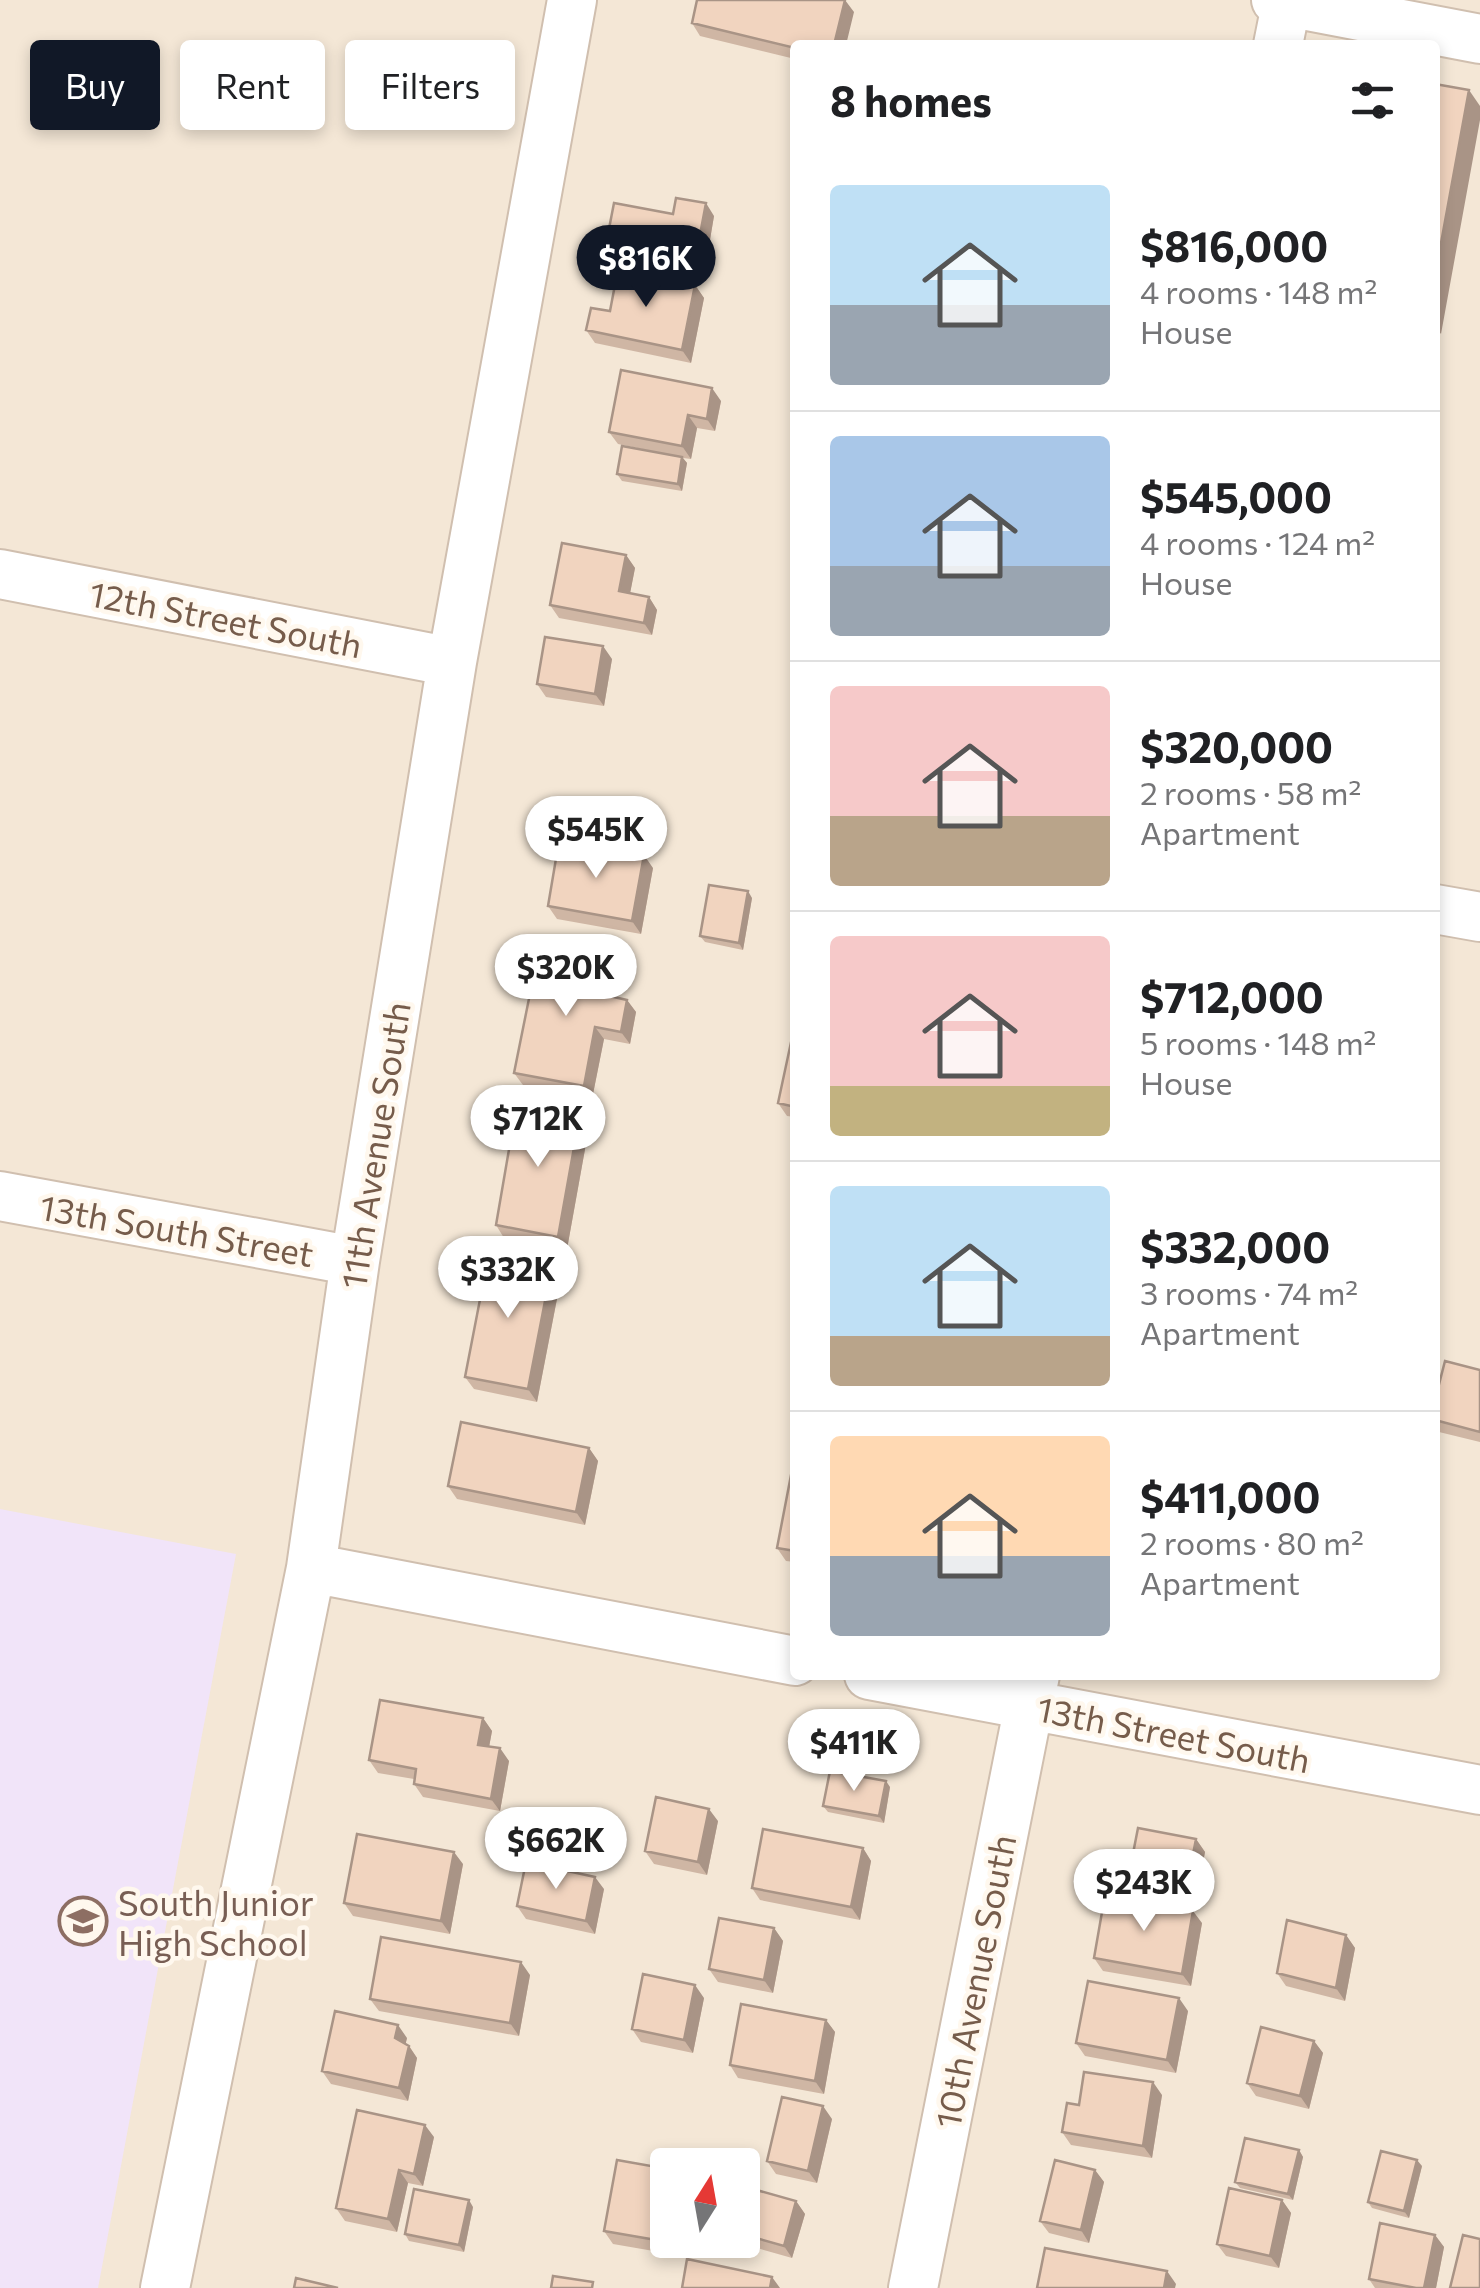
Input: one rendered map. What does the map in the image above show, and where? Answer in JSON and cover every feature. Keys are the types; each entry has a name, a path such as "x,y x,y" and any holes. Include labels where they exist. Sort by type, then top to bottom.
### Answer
{"street":[{"name":"11th Avenue South","path":"165,2288 311,1568 355,1261 452,662 572,0"},
{"path":"1282,12 1480,39"},
{"name":"12th Street South","path":"0,574 452,662"},
{"path":"1440,910 1480,917"},
{"name":"13th South Street","path":"0,1196 355,1261"},
{"path":"311,1568 790,1660"},
{"name":"13th Street South","path":"923,1680 1032,1690 1480,1790"},
{"name":"10th Avenue South","path":"913,2288 1032,1690"}],"shaded area":[{"path":"0,0 1480,0 1480,2288 0,2288"},
{"name":"South Junior High School","path":"0,1509 236,1554 98,2288 0,2288"}],"building":[{"path":"697,0 845,0 835,40 790,40 790,47 692,23"},
{"path":"1440,85 1469,90 1440,249"},
{"path":"676,198 706,203 696,256 607,239 614,203 673,214"},
{"path":"618,269 695,285 682,350 586,330 591,308 610,311"},
{"path":"621,370 712,388 707,419 688,415 682,446 609,432"},
{"path":"622,446 682,457 678,484 617,474"},
{"path":"562,543 626,555 619,591 649,597 644,623 550,605"},
{"path":"545,637 603,646 595,694 537,684"},
{"path":"559,841 644,855 632,921 548,906"},
{"path":"709,885 748,891 739,943 700,936"},
{"path":"538,954 611,968 605,995 627,1000 621,1032 595,1027 584,1086 514,1073"},
{"path":"790,1047 790,1106 778,1103"},
{"path":"517,1103 580,1114 558,1237 496,1225"},
{"path":"489,1253 552,1265 528,1389 465,1377"},
{"path":"1445,1361 1480,1370 1480,1432 1440,1421 1440,1380"},
{"path":"461,1422 589,1448 576,1512 448,1486"},
{"path":"790,1480 790,1550 777,1548"},
{"path":"380,1700 483,1718 478,1745 500,1748 491,1799 414,1784 416,1769 369,1760"},
{"path":"830,1771 886,1781 879,1816 823,1806"},
{"path":"656,1797 709,1809 698,1862 645,1851"},
{"path":"1138,1828 1196,1839 1187,1885 1129,1874"},
{"path":"763,1829 863,1848 851,1907 752,1888"},
{"path":"357,1834 454,1852 441,1921 344,1903"},
{"path":"526,1862 595,1877 586,1921 517,1906"},
{"path":"1105,1895 1193,1911 1182,1974 1094,1958"},
{"path":"719,1918 774,1928 764,1980 709,1969"},
{"path":"1287,1920 1346,1935 1336,1988 1277,1973"},
{"path":"381,1937 521,1962 510,2023 370,1999"},
{"path":"643,1974 695,1985 684,2040 632,2029"},
{"path":"1088,1981 1179,1998 1167,2060 1076,2043"},
{"path":"741,2004 826,2020 815,2081 730,2065"},
{"path":"335,2011 398,2025 395,2038 409,2046 399,2088 322,2071"},
{"path":"1261,2027 1314,2041 1300,2096 1247,2083"},
{"path":"1084,2072 1153,2082 1143,2146 1062,2132 1067,2103 1079,2105"},
{"path":"782,2097 823,2106 808,2171 767,2161"},
{"path":"357,2110 425,2125 414,2174 399,2170 388,2219 336,2208"},
{"path":"1245,2138 1299,2150 1288,2194 1235,2182"},
{"path":"1381,2151 1417,2160 1404,2211 1368,2202"},
{"path":"617,2160 650,2166 650,2239 604,2231"},
{"path":"1055,2160 1095,2170 1081,2230 1040,2221"},
{"path":"1229,2188 1282,2200 1270,2256 1217,2244"},
{"path":"414,2189 469,2200 459,2245 405,2234"},
{"path":"760,2191 796,2201 784,2246 760,2239"},
{"path":"1380,2223 1435,2235 1424,2288 1369,2279"},
{"path":"1463,2235 1480,2239 1480,2288 1450,2288"},
{"path":"1045,2248 1167,2271 1164,2288 1037,2288"},
{"path":"687,2259 772,2277 770,2288 682,2288"},
{"path":"553,2276 593,2282 592,2288 551,2288"},
{"path":"296,2278 338,2288 294,2288"}],"place":[{"name":"South Junior High School","path":"83,1921"}]}
